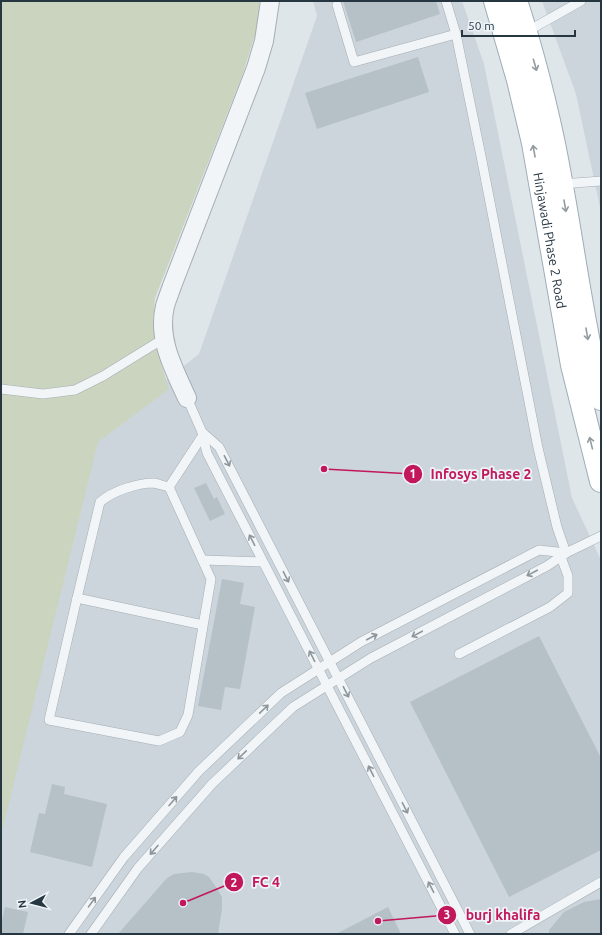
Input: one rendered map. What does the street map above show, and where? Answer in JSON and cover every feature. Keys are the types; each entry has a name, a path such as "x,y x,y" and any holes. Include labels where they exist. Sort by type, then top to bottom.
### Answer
{"main road":[{"name":"Hinjawadi Phase 2 Road","path":"495,1 518,80 533,143 572,365 601,481"},
{"name":"Hinjawadi Phase 2 Road","path":"516,1 538,75 553,139 592,361 601,399"}],"street":[{"path":"187,398 171,364 164,339 165,307 256,68 264,41 270,1"}],"lane":[{"path":"446,1 456,34 538,448 568,576 568,593 550,607 459,654"},
{"path":"526,32 581,1"},
{"path":"337,5 354,62 456,34"},
{"path":"561,184 601,181"},
{"path":"1,389 43,394 75,390 103,376 164,339"},
{"path":"187,398 202,433 207,454 455,934"},
{"path":"169,487 202,433"},
{"path":"202,433 219,447 470,934"},
{"path":"143,484 154,484 169,487 211,579 188,715 180,732 159,741 49,720 100,502 107,496 123,489 143,484"},
{"path":"91,934 138,868 212,784 293,706 371,658 601,536"},
{"path":"69,934 124,857 199,771 281,692 361,642 539,550 563,555"},
{"path":"202,560 263,562"},
{"path":"77,598 203,625"},
{"path":"511,934 601,882"}],"shaded area":[{"path":"313,1 462,1 484,64 572,498 601,560 601,934 1,934 1,790 90,440 199,354 317,16"},
{"path":"542,1 601,1 601,212 576,94"}],"green space":[{"path":"1,1 259,1 260,19 242,76 155,298 153,325 156,347 169,389 98,442 1,835"}],"building":[{"path":"343,1 436,1 440,14 356,42"},
{"path":"418,57 429,92 317,129 305,93"},
{"path":"206,483 214,499 217,497 225,514 210,521 194,488"},
{"path":"222,579 244,583 240,604 255,607 240,689 225,687 221,710 198,706"},
{"path":"539,636 601,758 601,850 509,897 410,702"},
{"path":"52,784 65,787 64,794 107,804 92,867 30,852 39,813 45,814"},
{"path":"192,872 204,874 209,877 222,897 222,909 218,934 118,934 167,878 174,874"},
{"path":"601,899 601,934 549,934 549,930 564,912 584,902"},
{"path":"5,907 28,912 23,934 1,934 1,925"},
{"path":"388,907 401,934 336,934"}],"place":[{"name":"Infosys Phase 2","path":"324,469"},
{"name":"FC 4","path":"183,903"},
{"name":"burj khalifa","path":"378,921"}]}
